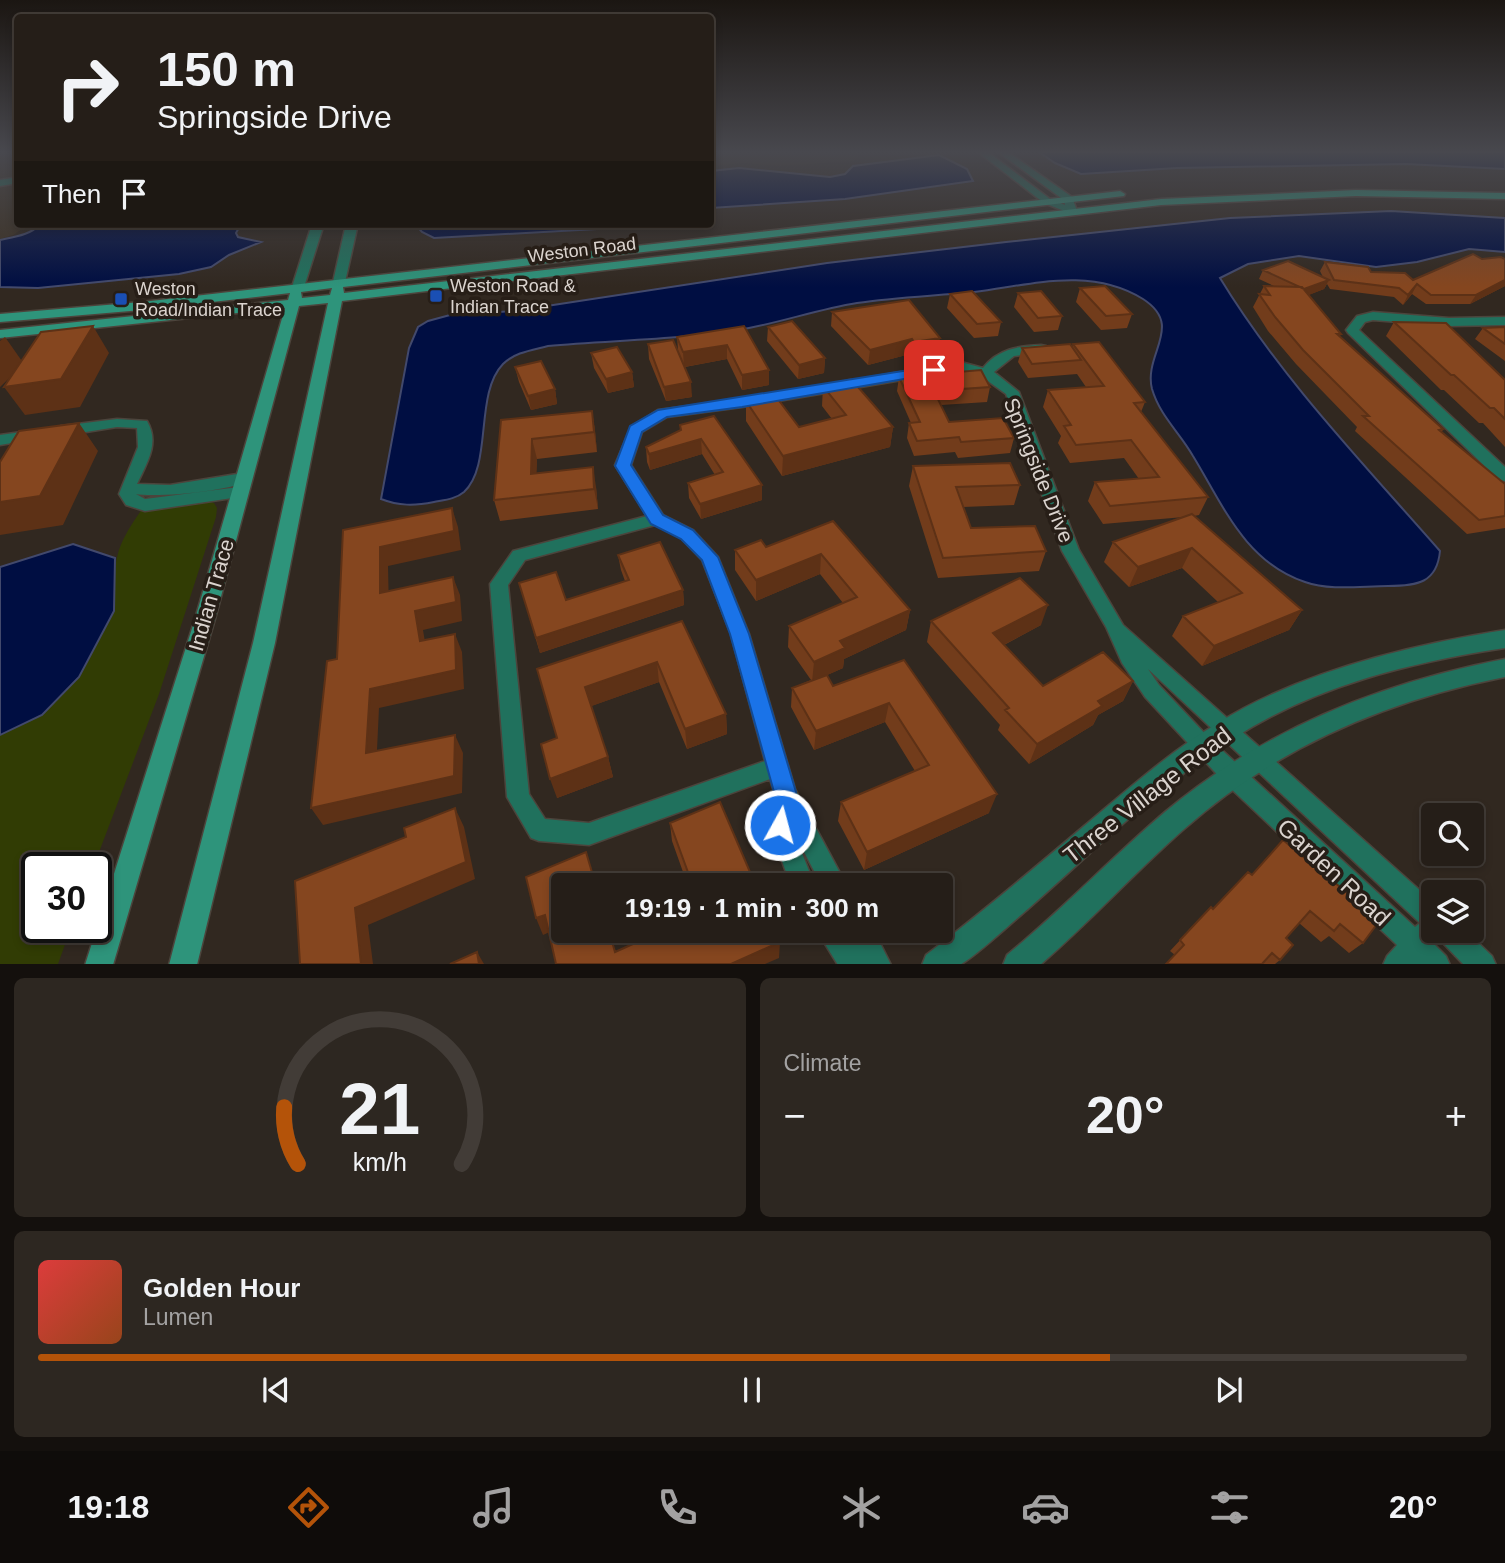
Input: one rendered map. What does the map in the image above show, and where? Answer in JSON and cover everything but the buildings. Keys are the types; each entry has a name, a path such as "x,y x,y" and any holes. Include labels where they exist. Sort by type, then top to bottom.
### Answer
{"main road":[{"name":"Weston Road","path":"0,318 296,295 336,298 1071,205 1112,197"},
{"name":"Weston Road","path":"0,334 296,295 339,282 1047,201 1071,205 1246,197"},
{"path":"183,964 264,643 339,282"},
{"name":"Indian Trace","path":"99,964 205,619 296,295"}],"street":[{"path":"1042,197 1047,201"},
{"path":"1061,197 1071,205"},
{"name":"Indian Trace","path":"296,295 317,228"},
{"path":"339,282 351,228"},
{"path":"1505,321 1449,322 1384,316 1361,320 1352,330 1505,476"},
{"path":"828,873 785,792 740,634 709,557 687,534 657,519 623,466 636,429 663,413 742,403 961,366 986,373 997,358 1021,349 1059,348"},
{"name":"Springside Drive","path":"986,373 1012,393 1071,551 1114,625 1129,657 1153,691 1234,777"},
{"path":"0,440 117,423 142,424 147,430 146,444 128,487 127,494 132,501 145,505 241,485"},
{"path":"657,519 519,555 499,584 518,797 539,830 589,834 778,766"},
{"name":"Springside Drive","path":"1114,625 1258,759"},
{"name":"Three Village Road","path":"936,964 992,922 1146,789 1226,730 1281,702 1353,674 1434,650 1505,639"},
{"name":"Three Village Road","path":"1017,964 1177,819 1258,759 1310,730 1379,699 1460,675 1505,668"},
{"name":"Garden Road","path":"1258,759 1421,907"},
{"name":"Garden Road","path":"1234,777 1405,955 1437,964"},
{"path":"785,792 780,825 798,873"},
{"path":"1405,955 1421,939"},
{"path":"839,943 854,964"},
{"path":"867,943 878,964"},
{"path":"1460,943 1483,964"}],"shaded area":[{"path":"0,197 14,197 14,228 24,228 0,239"},
{"path":"714,197 859,197 714,208"},
{"path":"1391,211 1505,218 1505,252 1469,249 1417,262 1376,267 1299,256 1248,264 1220,278 1296,385 1440,551 1435,570 1430,576 1416,583 1398,586 1315,585 1284,573 1266,561 1238,530 1156,399 1151,376 1162,330 1161,320 1155,309 1143,299 1123,289 1081,280 1039,282 974,292 872,301 725,332 548,346 524,352 503,364 494,377 478,465 473,480 464,492 450,499 420,504 400,504 381,499 409,348 418,327 428,321 450,315 514,311 827,263 1006,242 1230,218"},
{"path":"36,228 239,228 236,233 238,237 261,242 229,255 211,267 179,274 38,288 0,287 0,240"},
{"path":"418,228 602,228 434,238"},
{"path":"73,544 115,558 114,611 79,677 42,715 0,735 0,567"}],"green space":[{"path":"205,500 214,503 217,508 159,694 99,852 21,852 21,943 66,943 58,964 0,964 0,735 6,733 114,611 118,554 127,533 145,505"}],"place":[{"name":"Weston Road & Indian Trace","path":"436,296"},
{"name":"Weston Road/Indian Trace","path":"121,299"}],"route":[{"path":"780,825 785,792 740,634 719,578 709,557 687,534 657,519 623,466 636,429 663,413 742,403 934,370"}]}
